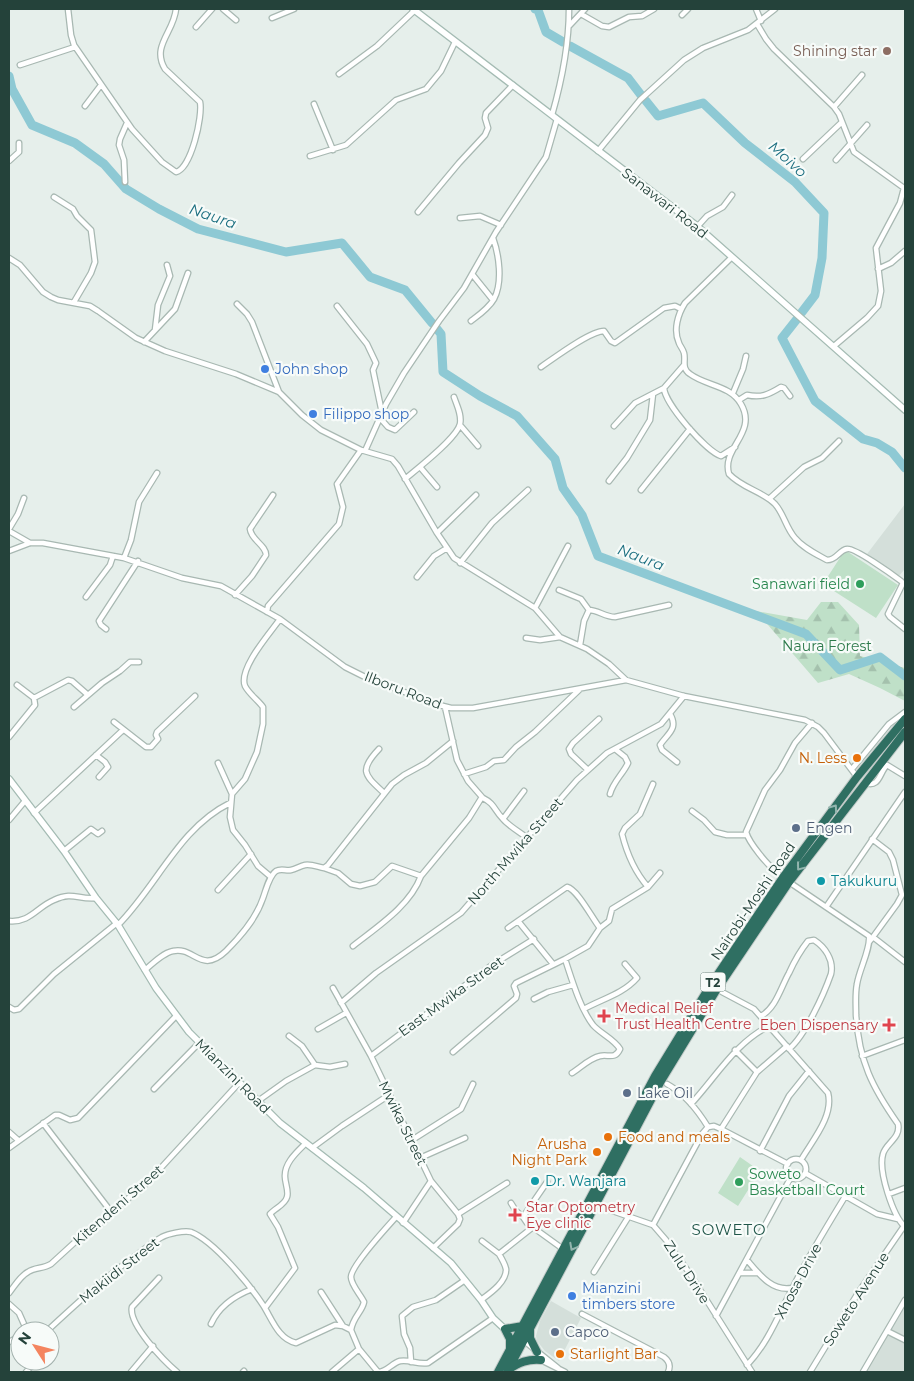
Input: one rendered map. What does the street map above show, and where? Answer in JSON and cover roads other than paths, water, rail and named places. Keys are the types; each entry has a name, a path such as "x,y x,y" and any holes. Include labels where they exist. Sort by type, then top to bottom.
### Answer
{"highway":[{"name":"Nairobi-Moshi Road","path":"527,1326 563,1249 655,1076 710,986 784,876 857,777 905,719"},
{"name":"Nairobi-Moshi Road","path":"507,1371 519,1340 595,1207 661,1081 717,989 789,882 905,732"},
{"path":"510,1350 510,1339 505,1328 527,1326 530,1338 537,1352"},
{"name":"Nairobi-Moshi Road","path":"498,1372 510,1350 519,1340"},
{"path":"507,1371 524,1361 533,1359 545,1360"}],"street":[{"path":"68,9 71,38 75,47 127,123 162,162 176,172 183,169 188,160 200,117 200,102 163,66 160,46 174,20 176,9"},
{"path":"196,27 212,9"},
{"path":"222,9 236,20"},
{"path":"272,18 294,9"},
{"path":"267,612 268,606 339,524 343,507 337,484 363,450 404,373 438,321 464,288 501,225 546,157 563,71 569,27 569,9"},
{"path":"569,27 585,9"},
{"path":"581,14 602,26 609,26 629,17 642,16 654,9"},
{"path":"682,15 688,9"},
{"path":"756,9 758,22 766,39 834,107 850,144 858,156 904,185 904,193 876,248 881,291 878,306 834,346"},
{"path":"598,151 640,100 684,60 702,48 736,36 775,9"},
{"path":"339,74 377,46 414,10"},
{"name":"Sanawari Road","path":"414,10 697,227 905,410"},
{"path":"310,156 350,143 396,100 426,89 441,71 455,42"},
{"path":"20,65 75,47"},
{"path":"834,107 862,75"},
{"path":"85,106 101,85"},
{"path":"418,212 458,162 485,135 488,128 485,118 486,113 512,86"},
{"path":"314,104 332,150"},
{"path":"804,159 842,122"},
{"path":"125,182 124,160 119,145 127,123"},
{"path":"836,160 868,125"},
{"path":"9,161 19,152 18,143"},
{"path":"697,227 707,216 723,207 732,195"},
{"path":"54,197 73,209 77,216 91,230 95,262 92,273 74,302"},
{"path":"460,218 480,216 501,225"},
{"path":"471,322 493,300 496,293 499,263 493,238"},
{"path":"878,269 891,263 905,251"},
{"path":"732,257 681,309 676,326 684,354 686,371 696,378 733,393 746,413 747,421 727,464 729,474 742,485 769,499 781,512 792,535 803,546 827,560 835,559 845,550 849,549 901,581 903,583 888,614 905,629"},
{"path":"9,258 23,267 47,295 58,300 90,306 144,342 165,351 236,374 279,392 302,415 321,430 363,450 392,460 398,466 437,533 460,563 535,608 560,637 580,645 609,664 626,680"},
{"path":"155,330 160,298 170,276 166,265"},
{"path":"144,342 174,309 188,273"},
{"path":"472,274 493,300"},
{"path":"237,304 252,322 279,392"},
{"path":"337,306 362,337 376,363 373,370 382,413"},
{"path":"541,367 594,333 604,331 614,343 664,308 675,306 681,309"},
{"path":"733,393 746,356"},
{"path":"614,426 635,403 664,388 684,365"},
{"path":"739,400 747,394 758,397 763,396 781,387 790,396"},
{"path":"664,388 664,393 672,406 703,444 718,455 723,455 735,447"},
{"path":"609,481 627,458 650,420 653,394"},
{"path":"405,479 451,438 460,426 460,416 454,398"},
{"path":"380,418 388,427 395,430 414,412"},
{"path":"460,426 478,446"},
{"path":"641,490 690,429"},
{"path":"769,499 804,467 822,458 838,441"},
{"path":"420,467 437,487"},
{"path":"124,558 131,540 139,502 157,474"},
{"path":"460,563 492,523 528,490"},
{"path":"236,594 266,556 265,550 252,535 250,529 273,495"},
{"path":"437,533 476,495"},
{"path":"24,498 9,530 30,543"},
{"name":"Ilboru Road","path":"9,551 30,543 43,543 138,561 182,578 221,586 280,619 345,667 376,682 445,707 473,708 626,680 684,696 793,717 812,723 824,733 857,777"},
{"path":"535,608 568,546"},
{"path":"417,577 434,556 447,548"},
{"path":"86,597 110,566 113,556"},
{"path":"106,629 100,625 99,621 138,561"},
{"path":"559,590 581,599 589,610 608,617 670,605"},
{"path":"580,645 584,621 589,610"},
{"path":"271,877 258,866 232,830 230,803 232,794 245,778 252,764 263,724 263,707 246,687 244,674 256,652 280,619"},
{"path":"526,638 545,639 560,637"},
{"path":"74,707 130,662 139,662"},
{"path":"34,698 69,680 88,695"},
{"path":"9,737 35,705 34,698 17,685"},
{"path":"464,774 486,767 494,761 504,760 580,689"},
{"path":"114,722 146,747 151,747 158,739 157,732 194,696"},
{"name":"North Mwika Street","path":"341,1003 376,972 461,913 562,796 599,758 661,724 684,696"},
{"path":"445,707 457,760 464,774 483,798 495,806 503,819 526,837"},
{"path":"852,769 889,724 905,712"},
{"path":"670,714 674,727 660,745 662,750 677,762"},
{"path":"588,770 571,754 569,749 599,719"},
{"path":"746,835 765,790 780,770 795,743 812,723"},
{"path":"34,813 123,730"},
{"path":"324,868 384,793 397,780 426,763 453,741"},
{"path":"379,748 368,761 366,772 368,778 384,793"},
{"path":"610,794 614,784 628,763 625,757 614,749"},
{"path":"96,754 106,762 108,767 100,777"},
{"path":"218,763 232,794"},
{"path":"865,783 874,784 887,766 905,776"},
{"name":"Mianzini Road","path":"9,779 64,851 96,898 118,924 145,970 176,1016 200,1043 280,1123 364,1188 451,1263 493,1318 519,1340"},
{"path":"648,887 629,858 622,834 625,828 640,814 653,784"},
{"path":"503,819 524,791"},
{"path":"826,906 905,792"},
{"path":"353,946 404,903 415,888 420,876 469,818 483,798"},
{"path":"9,820 25,801"},
{"path":"9,1007 14,1010 19,1009 54,974 118,924 191,832 208,816 230,803"},
{"path":"692,811 715,832 727,835 746,835"},
{"path":"64,851 91,829 98,834 102,831"},
{"path":"746,835 770,866 778,873"},
{"path":"872,840 889,852 902,896 871,939 861,967 856,995 857,1031 862,1056 879,1098 899,1128 896,1136 885,1149 882,1166 888,1194 898,1219 904,1226"},
{"path":"218,890 251,854"},
{"path":"145,970 164,955 174,950 204,961 218,958 248,926 259,907 271,877 277,870 290,870 308,865 324,868 338,873 348,882 360,886 375,882 392,866 420,876"},
{"path":"452,1052 516,998 517,994 514,986 516,983 588,946 600,928 609,921 614,907 648,887 660,873"},
{"path":"789,882 864,931 871,939 905,962"},
{"path":"508,928 567,887 579,896 600,928"},
{"path":"9,921 18,921 28,917 37,913 48,903 70,894 85,898 96,898"},
{"path":"518,921 553,964"},
{"name":"East Mwika Street","path":"371,1056 492,965 534,939"},
{"path":"721,1129 757,1072 797,1042 803,1032 832,969 828,955 816,941 810,940 805,945 773,1005 761,1016"},
{"path":"565,959 573,985 584,1009 595,1027 620,1049 618,1054 609,1058 598,1057 572,1073"},
{"path":"584,1009 617,993 637,978 626,964"},
{"path":"534,999 548,992 573,985"},
{"name":"Mwika Street","path":"333,988 371,1056 431,1181 458,1214"},
{"path":"722,992 749,1005 761,1016 828,1093 830,1101 828,1110 801,1160"},
{"path":"318,1029 346,1013"},
{"path":"9,1148 57,1115 70,1120 78,1118 176,1016"},
{"path":"692,1104 712,1082 735,1050 752,1036 769,1026"},
{"path":"289,1036 302,1046 315,1065"},
{"path":"862,1056 905,1040"},
{"path":"154,1090 200,1043"},
{"path":"735,1050 757,1072"},
{"path":"258,1102 286,1081 315,1065 330,1067 345,1064"},
{"path":"760,1151 789,1096 809,1071"},
{"name":"Kitendeni Street","path":"9,1294 26,1273 45,1268 86,1232 106,1220 156,1174 239,1083"},
{"path":"412,1140 461,1108 473,1084"},
{"path":"667,1084 682,1093 708,1127"},
{"path":"312,1148 389,1095"},
{"path":"43,1123 112,1213"},
{"path":"595,1207 653,1224 702,1134 708,1127 714,1126 721,1129 788,1164"},
{"path":"899,1128 905,1126"},
{"path":"9,1132 18,1140"},
{"path":"420,1158 465,1138"},
{"path":"265,1308 295,1268 278,1227 270,1214 285,1201 287,1194 286,1168 296,1153 306,1143"},
{"path":"794,1159 801,1160 806,1167 805,1173 800,1177 791,1177 787,1172 788,1164 794,1159"},
{"path":"805,1173 878,1214 898,1219"},
{"path":"716,1316 748,1260 791,1177"},
{"path":"403,1223 431,1181"},
{"path":"523,1217 547,1182"},
{"path":"433,1248 458,1224 460,1219 458,1214 507,1183"},
{"path":"888,1194 905,1188"},
{"name":"Xhosa Drive","path":"747,1365 770,1334 792,1288 846,1195"},
{"path":"511,1203 516,1211 533,1227 563,1249"},
{"path":"594,1272 629,1216"},
{"path":"396,1217 364,1255 351,1276 351,1281 364,1302 363,1307 354,1318 351,1330 359,1349 374,1371 382,1372 399,1362 423,1364 435,1359 493,1318"},
{"name":"Zulu Drive","path":"653,1224 685,1267 752,1372"},
{"name":"Soweto Avenue","path":"810,1372 858,1294 904,1226"},
{"path":"499,1254 533,1227"},
{"name":"Makiidi Street","path":"57,1321 111,1274 160,1238 177,1233 192,1232 237,1270 265,1308 278,1332 291,1342 301,1342 335,1325 343,1326"},
{"path":"481,1300 492,1292 505,1277 506,1267 499,1254 482,1241"},
{"path":"748,1260 758,1273 778,1288 784,1290 792,1288"},
{"path":"740,1272 758,1273"},
{"path":"160,1278 132,1307 132,1311 135,1321 164,1361 177,1372"},
{"path":"411,1362 410,1348 403,1329 402,1316 413,1307 436,1300 465,1280"},
{"path":"211,1324 223,1306 232,1298 252,1289"},
{"path":"321,1292 343,1326 351,1330"},
{"path":"863,1372 905,1300"},
{"path":"9,1304 19,1313 23,1321"},
{"path":"582,1314 664,1357 669,1362 668,1372"},
{"path":"887,1331 905,1340"},
{"path":"519,1340 545,1360"},
{"path":"519,1340 545,1360 565,1372"},
{"path":"130,1372 153,1346"},
{"path":"332,1372 359,1349"}],"waterway":[{"path":"535,9 538,10 546,32 563,42"},
{"name":"Moivo","path":"570,46 628,78 641,95"},
{"name":"Naura","path":"9,76 12,89 32,125 75,143 104,164 126,189 159,209 198,229 286,252 342,243 370,277 405,290 432,323"},
{"name":"Moivo","path":"646,101 658,116 703,103 745,143 795,182 824,213 822,258 815,295 802,312"},
{"name":"Moivo","path":"797,319 782,338 815,401 863,439 877,443 892,452 905,468"},
{"name":"Naura","path":"437,329 441,334 443,372 480,396 517,416 555,459 563,488 582,515 598,556 806,634 840,670 880,657 905,676"}],"place":[{"name":"Shining star","path":"887,51"},
{"name":"John shop","path":"265,369"},
{"name":"Filippo shop","path":"313,414"},
{"name":"Sanawari field","path":"860,584"},
{"name":"N. Less","path":"857,758"},
{"name":"Engen","path":"796,828"},
{"name":"Takukuru","path":"821,881"},
{"name":"Medical Relief Trust Health Centre","path":"604,1016"},
{"name":"Eben Dispensary","path":"889,1025"},
{"name":"Lake Oil","path":"627,1093"},
{"name":"Food and meals","path":"608,1137"},
{"name":"Arusha Night Park","path":"597,1152"},
{"name":"Dr. Wanjara","path":"535,1181"},
{"name":"Soweto Basketball Court","path":"739,1182"},
{"name":"Star Optometry Eye clinic","path":"515,1215"},
{"name":"Mianzini timbers store","path":"572,1296"},
{"name":"Capco","path":"555,1332"},
{"name":"Starlight Bar","path":"560,1354"}],"district":[{"name":"SOWETO","path":"729,1229"}],"park label":[{"name":"Naura Forest","path":"827,646"}]}
